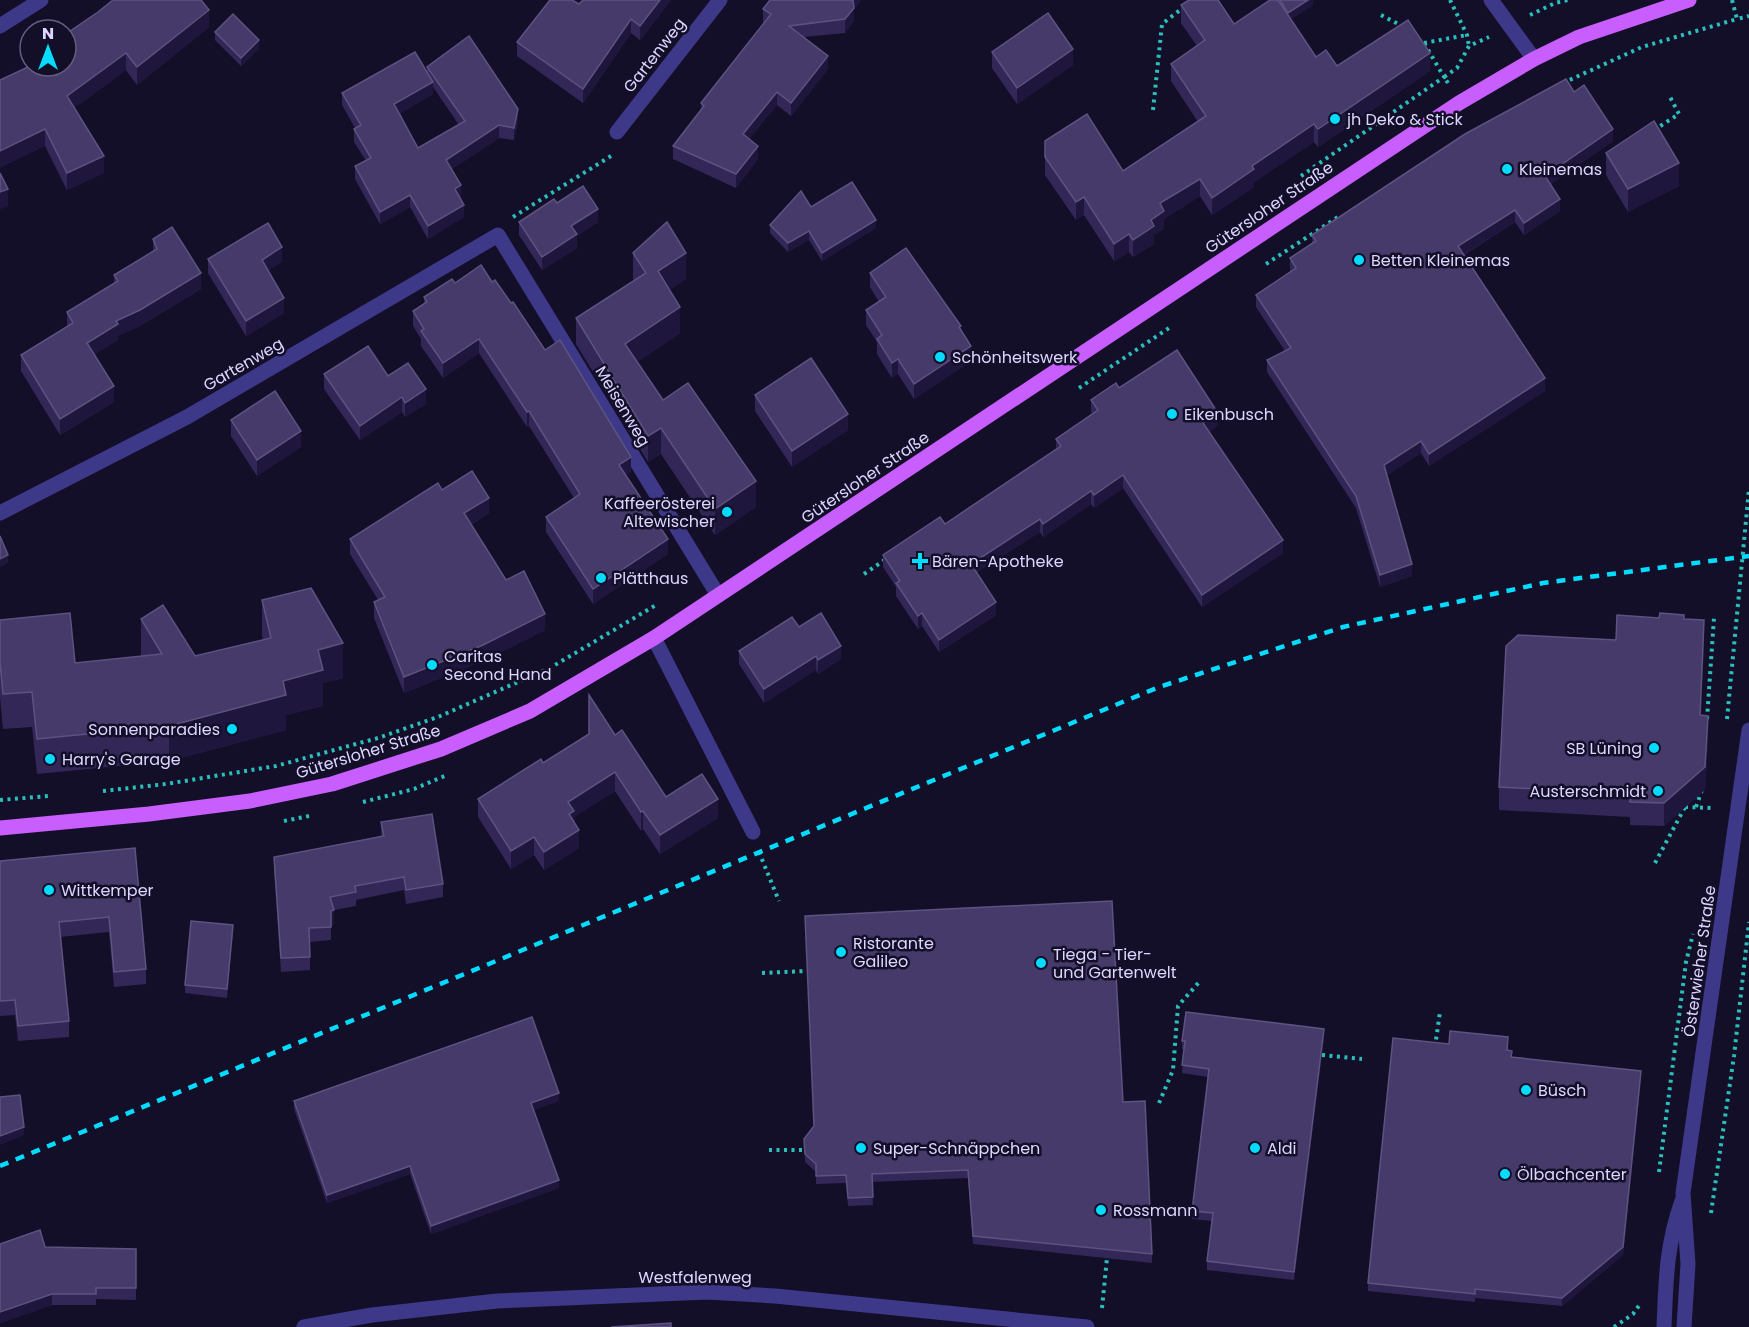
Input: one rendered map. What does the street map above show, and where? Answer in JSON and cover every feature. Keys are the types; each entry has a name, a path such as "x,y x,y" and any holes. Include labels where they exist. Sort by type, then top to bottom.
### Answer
{"main road":[{"name":"Gütersloher Straße","path":"0,828 228,804 332,784 441,749 530,711 654,638 1459,102 1534,59 1579,37 1689,0"}],"street":[{"path":"0,26 41,0"},
{"name":"Gartenweg","path":"617,132 720,0"},
{"path":"1491,0 1534,59"},
{"name":"Gartenweg","path":"0,513 187,417 498,235"},
{"name":"Meisenweg","path":"498,235 718,595"},
{"path":"654,638 753,832"},
{"name":"Österwieher Straße","path":"1664,1327 1666,1266 1672,1228 1683,1198 1744,810 1749,730"},
{"name":"Österwieher Straße","path":"1683,1198 1688,1264 1684,1327"},
{"name":"Westfalenweg","path":"304,1327 372,1315 497,1301 707,1292 775,1296 1087,1327"}],"path":[{"path":"1153,110 1162,24 1193,0"},
{"path":"1450,0 1467,35 1469,46"},
{"path":"1542,9 1554,1 1568,0"},
{"path":"1732,0 1737,19"},
{"path":"1381,15 1412,32"},
{"path":"1561,84 1642,47 1749,16"},
{"path":"1424,44 1467,35"},
{"path":"1418,38 1447,82"},
{"path":"1296,179 1457,68 1469,46 1478,42"},
{"path":"1646,135 1679,114 1669,95"},
{"path":"498,235 502,224 618,152 617,132"},
{"path":"864,574 890,557"},
{"path":"102,791 166,784 276,766 378,738 438,717 550,668 664,600"},
{"path":"1707,722 1714,618"},
{"path":"1696,807 1702,791 1703,779"},
{"path":"0,800 58,796"},
{"path":"1680,802 1685,807 1744,810"},
{"path":"1655,863 1685,807"},
{"path":"753,832 779,901"},
{"path":"1710,1218 1734,1056 1749,922"},
{"path":"762,973 807,971"},
{"path":"1159,1103 1173,1070 1178,1006 1201,980"},
{"path":"1435,1052 1440,1012"},
{"path":"1322,1055 1362,1059"},
{"path":"769,1150 815,1150"},
{"path":"1101,1316 1107,1258"},
{"path":"1614,1327 1633,1314 1642,1301"}],"building":[{"path":"113,0 201,0 209,10 137,67 126,53 67,96 104,156 67,173 45,129 0,151 0,80 18,72 18,78 78,78 78,26"},
{"path":"550,0 572,0 579,4 583,0 660,0 640,26 631,19 583,89 517,42"},
{"path":"770,0 853,0 854,8 845,19 789,26 828,56 791,103 777,92 743,134 758,146 736,174 673,146 704,106 701,103 771,14 763,9"},
{"path":"1189,0 1218,0 1234,24 1270,0 1278,0 1316,57 1326,50 1337,66 1408,20 1430,53 1318,129 1314,124 1252,166 1254,169 1212,198 1200,179 1160,203 1164,211 1151,220 1154,226 1133,240 1129,234 1114,244 1084,197 1076,202 1045,157 1045,141 1087,114 1123,171 1206,116 1171,64 1205,40 1181,5"},
{"path":"1280,0 1308,0 1288,13"},
{"path":"1048,13 1073,49 1017,88 992,52"},
{"path":"233,14 259,40 241,58 215,32"},
{"path":"469,36 518,109 514,128 499,125 446,160 461,185 455,189 464,205 428,226 410,195 380,212 355,166 371,158 354,129 361,125 342,93 415,52 433,82 394,104 418,148 465,121 427,67"},
{"path":"1566,79 1574,92 1584,85 1613,129 1545,176 1560,199 1524,223 1515,210 1458,246 1545,378 1429,454 1421,441 1384,465 1412,564 1380,575 1356,496 1267,360 1291,348 1256,295 1296,268 1290,258 1316,241 1312,235 1465,134"},
{"path":"1654,121 1679,163 1628,189 1606,153"},
{"path":"0,173 8,189 0,192"},
{"path":"852,182 876,220 822,253 809,231 788,243 770,225 801,191 811,207"},
{"path":"583,186 598,209 571,226 577,234 542,257 519,222 554,199 557,203"},
{"path":"667,222 686,253 658,271 680,307 625,344 663,400 688,383 756,481 715,509 661,428 648,436 576,318 646,273 633,253"},
{"path":"268,223 282,247 262,260 284,298 246,321 208,259"},
{"path":"172,227 201,273 140,310 116,321 118,324 87,343 114,386 60,419 21,355 73,323 67,312 118,281 114,275 157,249 153,239"},
{"path":"906,248 961,326 959,327 971,346 914,384 898,359 892,363 877,339 882,335 866,310 886,297 870,273"},
{"path":"481,265 492,282 495,280 511,303 513,302 545,350 560,340 631,457 619,465 668,539 593,589 546,517 580,494 529,411 527,412 479,339 443,363 421,331 424,329 413,311 427,302 424,297 452,279 455,283"},
{"path":"368,346 388,376 408,363 426,389 405,403 402,397 360,426 324,374"},
{"path":"1177,350 1218,413 1203,423 1283,540 1202,595 1123,475 1094,495 1091,491 1043,524 1040,519 971,564 996,602 939,640 922,613 918,616 896,583 900,581 883,555 940,517 945,524 1061,446 1056,439 1098,410 1091,400 1116,383 1119,388"},
{"path":"811,358 848,414 792,451 755,395"},
{"path":"275,391 301,431 257,460 231,420"},
{"path":"472,471 489,498 464,513 506,580 524,571 545,614 483,645 404,677 374,602 385,597 350,539 438,483 442,490"},
{"path":"0,536 8,555 0,559"},
{"path":"311,588 343,643 318,650 323,670 283,681 286,695 169,726 37,739 32,692 3,694 0,620 70,613 75,663 162,654 141,619 163,605 195,656 271,638 262,600"},
{"path":"821,613 841,646 818,660 816,656 764,689 739,651 792,617 799,627"},
{"path":"1660,613 1684,615 1684,619 1704,620 1700,715 1708,716 1705,767 1664,803 1630,802 1630,794 1499,787 1506,646 1518,635 1616,640 1617,615 1659,618"},
{"path":"589,695 615,735 622,730 666,797 702,774 718,799 660,835 643,811 641,812 615,772 568,802 574,811 569,814 579,830 544,852 534,837 511,851 478,799 541,759 543,763 589,734"},
{"path":"432,814 443,884 406,890 404,877 355,886 356,892 330,897 334,910 331,911 331,927 309,928 310,957 281,958 274,857 384,836 381,822"},
{"path":"135,848 146,969 114,972 109,917 59,922 69,1021 18,1026 15,1000 0,1001 0,861"},
{"path":"1112,901 1123,1102 1145,1101 1152,1254 973,1236 968,1170 872,1174 873,1197 848,1198 846,1175 816,1176 816,1164 805,1154 804,1139 814,1126 805,916"},
{"path":"191,921 233,925 227,989 185,985"},
{"name":"Aldi","path":"1186,1012 1324,1029 1294,1272 1207,1261 1213,1213 1192,1211 1209,1069 1182,1065 1185,1041 1182,1041"},
{"path":"532,1017 559,1093 531,1103 559,1180 431,1226 410,1166 327,1195 294,1101"},
{"name":"Ölbachcenter","path":"1450,1031 1508,1037 1507,1050 1512,1051 1511,1057 1641,1071 1623,1247 1562,1298 1475,1289 1475,1294 1368,1283 1393,1038 1449,1044"},
{"path":"20,1095 24,1127 0,1136 0,1097"},
{"path":"40,1230 45,1247 136,1249 136,1288 96,1288 96,1294 52,1294 0,1312 0,1244"},
{"path":"671,1323 671,1327 611,1327"}],"railway":[{"path":"0,1166 1159,687 1343,627 1543,583 1749,556"}],"place":[{"name":"jh Deko & Stick","path":"1335,119"},
{"name":"Kleinemas","path":"1507,169"},
{"name":"Betten Kleinemas","path":"1359,260"},
{"name":"Schönheitswerk","path":"940,357"},
{"name":"Eikenbusch","path":"1172,414"},
{"name":"Kaffeerösterei Altewischer","path":"727,512"},
{"name":"Bären-Apotheke","path":"920,561"},
{"name":"Plätthaus","path":"601,578"},
{"name":"Caritas Second Hand","path":"432,665"},
{"name":"Sonnenparadies","path":"232,729"},
{"name":"SB Lüning","path":"1654,748"},
{"name":"Harry's Garage","path":"50,759"},
{"name":"Austerschmidt","path":"1658,791"},
{"name":"Wittkemper","path":"49,890"},
{"name":"Ristorante Galileo","path":"841,952"},
{"name":"Tiega - Tier- und Gartenwelt","path":"1041,963"},
{"name":"Büsch","path":"1526,1090"},
{"name":"Super-Schnäppchen","path":"861,1148"},
{"name":"Aldi","path":"1255,1148"},
{"name":"Ölbachcenter","path":"1505,1174"},
{"name":"Rossmann","path":"1101,1210"}]}
